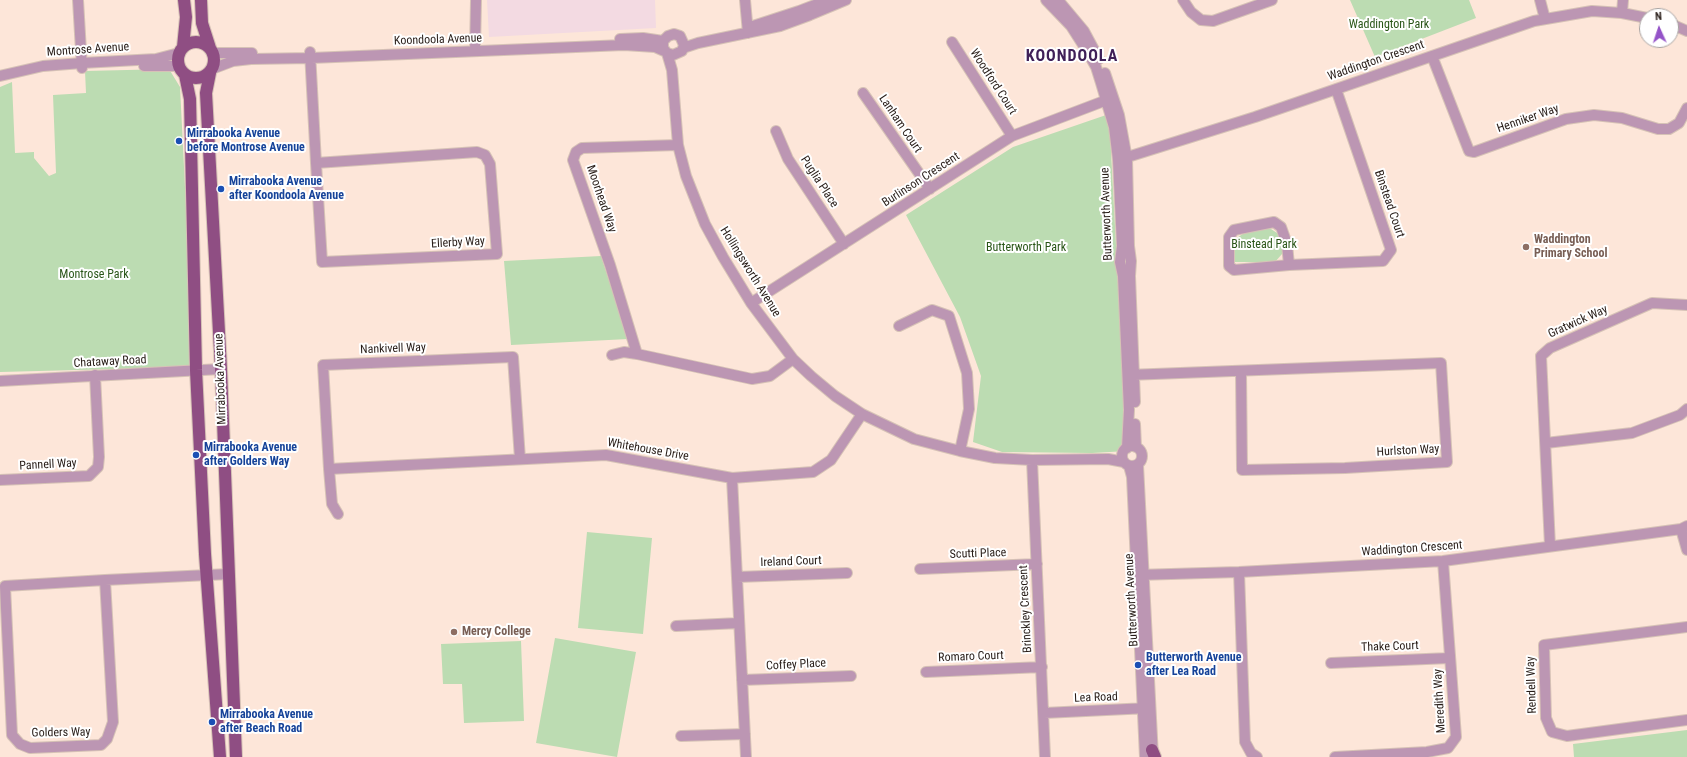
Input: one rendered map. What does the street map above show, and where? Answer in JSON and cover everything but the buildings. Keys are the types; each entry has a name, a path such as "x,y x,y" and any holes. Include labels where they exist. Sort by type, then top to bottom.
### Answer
{"main road":[{"name":"Mirrabooka Avenue","path":"184,0 186,17 181,50 182,71 190,99 196,370 206,575 220,757"},
{"name":"Mirrabooka Avenue","path":"201,0 202,23 212,51 214,64 206,93 221,369 236,757"},
{"path":"181,50 188,43 200,42 212,51"},
{"path":"182,71 195,79 206,76 211,71"},
{"path":"235,715 241,757"}],"street":[{"path":"78,0 82,66"},
{"path":"476,0 477,20 480,26 478,48"},
{"path":"745,0 747,31"},
{"name":"Koondoola Avenue","path":"747,31 828,0"},
{"name":"Koondoola Avenue","path":"211,71 242,60 310,55 478,48 643,38 673,48 798,20 846,0"},
{"name":"Butterworth Avenue","path":"1046,0 1064,18 1079,38 1096,67 1119,115 1131,375 1129,457 1141,575 1146,708 1151,755"},
{"name":"Butterworth Avenue","path":"1058,0 1084,31 1092,45 1103,69 1111,99"},
{"path":"1183,0 1191,12 1201,20 1213,21 1272,0"},
{"path":"1540,0 1545,19"},
{"path":"1622,13 1623,0"},
{"name":"Waddington Crescent","path":"1122,160 1255,117 1534,21 1592,11 1622,13 1639,16"},
{"name":"Woodford Court","path":"952,42 1012,136"},
{"name":"Hollingsworth Avenue","path":"673,48 672,70 678,145 686,176 705,224 751,303 793,358 835,396 862,414 914,439 960,452 995,458 1032,460 1108,459 1129,457"},
{"name":"Montrose Avenue","path":"0,83 19,77 82,66 156,59 181,50"},
{"name":"Koondoola Avenue","path":"212,51 310,55"},
{"name":"Ellerby Way","path":"310,55 316,163 322,262 497,254 490,164 485,156 477,152 316,163"},
{"name":"Henniker Way","path":"1432,56 1469,151 1474,152 1566,119 1594,115 1622,118 1658,129 1669,129 1679,123 1687,108"},
{"name":"Montrose Avenue","path":"0,76 43,66 82,66 182,71"},
{"name":"Binstead Court","path":"1289,265 1287,244 1281,227 1274,222 1234,230 1228,237 1229,266 1234,270 1289,265 1383,261 1391,250 1336,89"},
{"name":"Lanham Court","path":"863,93 930,189"},
{"name":"Burlinson Crescent","path":"751,303 1012,136 1111,99"},
{"name":"Puglia Place","path":"776,131 788,159 844,244"},
{"name":"Moorhead Way","path":"637,354 610,265 573,160 576,152 582,148 678,145"},
{"name":"Gratwick Way","path":"1550,546 1542,356 1550,348 1652,303 1687,305"},
{"path":"899,326 932,310 949,316 967,373 968,409 960,452"},
{"path":"612,355 624,352 637,354 752,378 770,376 793,358"},
{"name":"Nankivell Way","path":"338,514 332,504 323,365 513,357 520,459"},
{"name":"Hurlston Way","path":"1131,375 1442,363 1447,462 1345,468 1242,470 1241,371"},
{"name":"Chataway Road","path":"0,381 221,369"},
{"name":"Pannell Way","path":"0,480 89,476 98,467 99,457 95,375"},
{"path":"1546,443 1632,433 1680,415 1687,409"},
{"name":"Whitehouse Drive","path":"329,468 606,455 732,478 813,472 831,460 862,414"},
{"name":"Brinckley Crescent","path":"1032,460 1045,757"},
{"path":"732,478 746,757"},
{"path":"1684,527 1687,550"},
{"name":"Waddington Crescent","path":"1141,575 1239,572 1443,561 1684,527"},
{"name":"Meredith Way","path":"1335,757 1427,752 1448,748 1456,738 1443,561"},
{"name":"Scutti Place","path":"920,569 1037,564"},
{"path":"1239,572 1245,742 1251,753 1258,757"},
{"name":"Ireland Court","path":"737,577 847,573"},
{"name":"Golders Way","path":"105,580 113,722 107,739 101,745 30,748 20,744 12,735 5,586 105,580 229,574"},
{"path":"676,626 739,623"},
{"name":"Rendell Way","path":"1687,627 1544,645 1546,718 1552,732 1567,736 1687,720"},
{"name":"Thake Court","path":"1331,663 1450,658"},
{"name":"Romaro Court","path":"926,672 1042,667"},
{"name":"Coffey Place","path":"742,680 851,676"},
{"name":"Lea Road","path":"1044,713 1146,708"},
{"path":"681,736 745,734"}],"shaded area":[{"path":"487,0 655,0 656,28 489,37"}],"green space":[{"name":"Waddington Park","path":"1350,0 1469,0 1476,18 1375,57"},
{"name":"Montrose Park","path":"169,69 180,87 194,367 0,372 0,87 12,82 15,153 34,152 34,158 49,176 56,173 53,95 86,93 85,71"},
{"name":"Butterworth Park","path":"1109,114 1127,451 1092,453 1002,452 973,442 981,376 960,317 906,215 1013,147"},
{"name":"Binstead Park","path":"1263,228 1271,229 1280,235 1284,247 1282,254 1275,262 1233,262 1234,240 1244,233"},
{"path":"601,256 628,339 511,345 504,261"},
{"path":"587,532 652,538 643,634 578,628"},
{"path":"555,638 636,652 617,757 536,743"},
{"path":"521,641 524,721 464,723 462,684 443,684 441,644"},
{"path":"1687,730 1687,757 1574,757 1573,744"}],"place":[{"name":"Mirrabooka Avenue before Montrose Avenue","path":"179,141"},
{"name":"Mirrabooka Avenue after Koondoola Avenue","path":"221,189"},
{"name":"Waddington Primary School","path":"1526,247"},
{"name":"Mirrabooka Avenue after Golders Way","path":"196,455"},
{"name":"Mercy College","path":"454,632"},
{"name":"Butterworth Avenue after Lea Road","path":"1138,665"},
{"name":"Mirrabooka Avenue after Beach Road","path":"212,722"}],"district":[{"name":"KOONDOOLA","path":"1072,57"}]}
